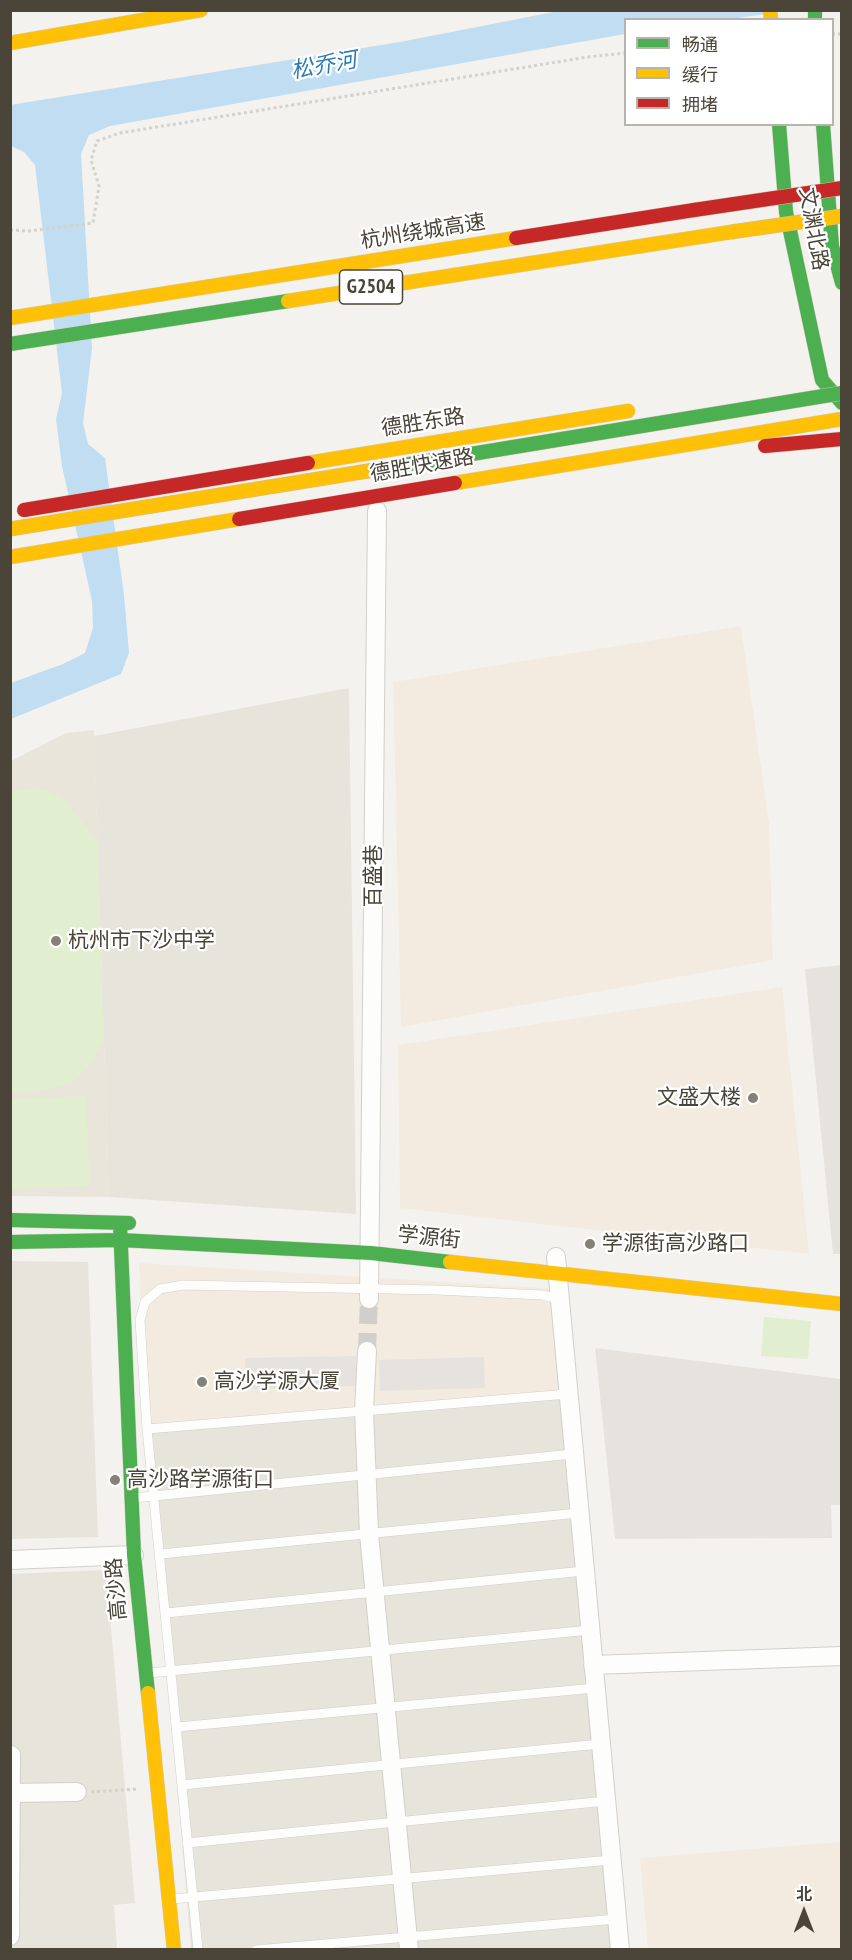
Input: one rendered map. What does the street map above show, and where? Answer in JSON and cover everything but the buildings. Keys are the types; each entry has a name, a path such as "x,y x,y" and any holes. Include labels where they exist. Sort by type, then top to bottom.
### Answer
{"main road":[{"path":"10,43 117,17 201,10"},
{"name":"文渊北路","path":"779,126 786,212 816,381 842,404"},
{"name":"文渊北路","path":"823,126 832,246 842,283"},
{"name":"杭州绕城高速","path":"10,318 842,188"},
{"name":"G2504","path":"10,344 842,216"},
{"path":"816,381 842,376"},
{"name":"德胜快速路","path":"10,529 842,393"},
{"name":"德胜东路","path":"10,513 647,408"},
{"name":"德胜快速路","path":"10,557 842,419"},
{"path":"697,458 776,444 842,439"},
{"path":"237,534 260,530"},
{"path":"10,1220 142,1223"},
{"name":"高沙路","path":"119,1222 134,1555 174,1950"},
{"name":"学源街","path":"313,1236 371,1247 556,1261 842,1304"},
{"name":"学源街","path":"10,1242 120,1240 464,1249"}],"street":[{"name":"百盛巷","path":"370,1294 377,511"},
{"path":"556,1261 620,1950"},
{"path":"367,1351 364,1410 369,1534 408,1942"},
{"path":"10,1560 134,1555"},
{"path":"593,1665 842,1656"},
{"path":"10,1936 11,1755"},
{"path":"11,1793 77,1792"}],"lane":[{"path":"198,1950 147,1429 140,1320 145,1302 160,1289 183,1285 370,1294 542,1295 559,1299"},
{"path":"147,1429 568,1394"},
{"path":"132,1498 573,1454"},
{"path":"161,1554 579,1513"},
{"path":"166,1613 584,1571"},
{"path":"146,1673 380,1648 590,1629"},
{"path":"177,1727 595,1688"},
{"path":"182,1785 600,1744"},
{"path":"187,1843 606,1801"},
{"path":"169,1899 611,1860"},
{"path":"256,1950 408,1942 617,1919"}],"path":[{"path":"10,230 28,231 93,223 99,186 91,160 97,141 120,133 624,53"},
{"path":"77,1792 158,1788"}],"shaded area":[{"path":"741,626 769,823 773,960 401,1027 393,682"},
{"path":"349,688 356,1214 109,1197 94,736"},
{"name":"杭州市下沙中学","path":"94,730 109,1197 11,1196 11,761 66,733"},
{"path":"841,965 842,1254 833,1254 805,969"},
{"path":"782,987 809,1254 400,1208 398,1045"},
{"path":"10,1261 88,1262 98,1537 11,1539"},
{"name":"高沙学源大厦","path":"139,1263 558,1289 568,1394 147,1429"},
{"path":"595,1348 841,1379 841,1505 831,1505 832,1538 615,1539"},
{"path":"356,1356 356,1386 246,1389 245,1358"},
{"path":"484,1357 485,1388 380,1391 379,1360"},
{"path":"568,1394 622,1949 191,1949 147,1429"},
{"path":"106,1570 135,1903 114,1905 117,1949 11,1949 10,1574"},
{"path":"841,1842 841,1949 648,1949 640,1858"}],"green space":[{"name":"杭州市下沙中学","path":"40,788 63,798 97,840 104,1042 91,1063 76,1080 52,1089 22,1093 10,1091 11,791"},
{"path":"86,1096 90,1186 11,1189 11,1099"},
{"path":"764,1317 811,1321 808,1359 761,1356"}],"water":[{"name":"松乔河","path":"559,11 785,11 738,18 624,18 624,34 110,126 89,135 81,154 92,348 83,423 88,444 105,458 124,595 129,653 121,674 11,719 11,683 63,664 85,653 93,628 92,601 62,466 56,419 62,393 35,165 24,152 11,146 10,105 400,42"}],"tunnel":[{"path":"367,1351 369,1299"}],"traffic: fast":[{"path":"815,10 815,18"},
{"path":"779,126 786,212 822,380 842,403"},
{"path":"823,126 832,246 842,283"},
{"path":"10,344 288,301"},
{"path":"374,470 842,393"},
{"path":"10,1220 129,1223"},
{"path":"120,1224 134,1555 148,1693"},
{"path":"10,1242 120,1240 371,1253 450,1262"}],"traffic: slow":[{"path":"10,43 201,10"},
{"path":"770,10 771,18"},
{"path":"731,232 842,216"},
{"path":"288,301 731,232"},
{"path":"10,318 516,238"},
{"path":"308,463 628,411"},
{"path":"455,483 842,419"},
{"path":"10,529 374,470"},
{"path":"10,557 239,519"},
{"path":"450,1262 842,1304"},
{"path":"148,1693 174,1950"}],"traffic: jam":[{"path":"694,210 842,188"},
{"path":"516,238 694,210"},
{"path":"765,446 842,439"},
{"path":"24,510 308,463"},
{"path":"239,519 455,483"}],"place":[{"name":"杭州市下沙中学","path":"56,941"},
{"name":"文盛大楼","path":"753,1098"},
{"name":"学源街高沙路口","path":"590,1244"},
{"name":"高沙学源大厦","path":"202,1382"},
{"name":"高沙路学源街口","path":"115,1480"}]}
